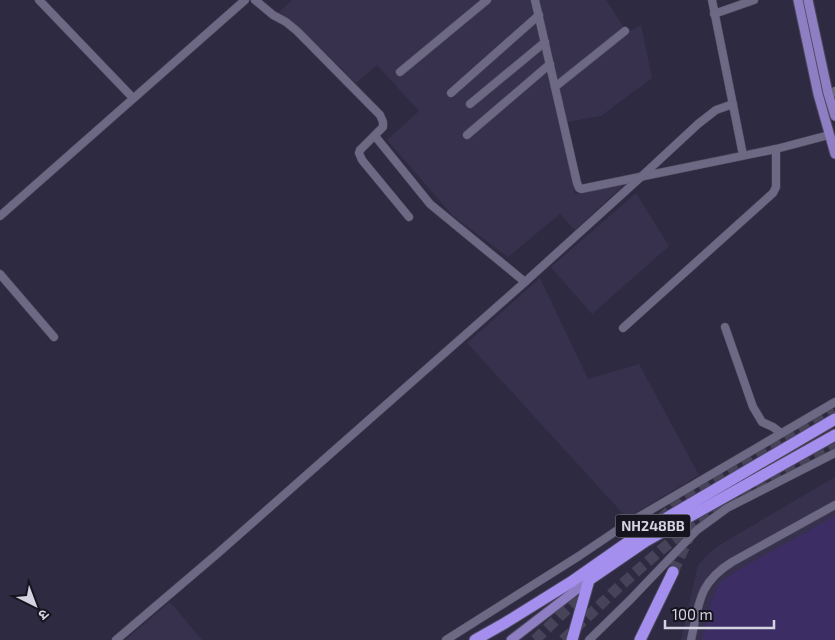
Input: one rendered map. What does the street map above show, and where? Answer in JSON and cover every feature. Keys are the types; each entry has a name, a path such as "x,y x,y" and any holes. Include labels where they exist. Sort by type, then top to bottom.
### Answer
{"highway":[{"name":"NH248BB","path":"475,640 571,582 641,532 835,419"},
{"name":"NH248BB","path":"589,580 646,541 835,435"},
{"path":"640,640 673,572"},
{"path":"572,640 589,580"}],"main road":[{"path":"798,0 818,94 835,154"},
{"path":"808,0 835,116"},
{"path":"818,94 831,93"},
{"path":"511,640 589,580"}],"street":[{"path":"39,0 133,98"},
{"path":"0,216 245,0"},
{"path":"255,0 273,15 297,30 378,111 382,117 383,126 358,152 409,218"},
{"path":"400,72 487,0"},
{"path":"535,0 579,188 584,189 829,135"},
{"path":"712,0 743,155"},
{"path":"714,14 754,0"},
{"path":"451,92 539,15"},
{"path":"555,87 625,31"},
{"path":"470,104 545,42"},
{"path":"467,135 550,64"},
{"path":"116,640 525,282 705,118 716,110 733,104"},
{"path":"375,136 430,204 525,282"},
{"path":"623,328 773,192 776,187 776,148"},
{"path":"0,274 54,336"},
{"path":"725,327 753,407 762,422 781,433"},
{"path":"446,640 625,525 833,403"},
{"path":"589,640 697,530 727,508 835,453"},
{"path":"691,640 702,593 717,573 732,562 835,506"}],"shaded area":[{"path":"292,0 606,0 627,32 641,25 652,78 601,116 561,123 575,194 626,183 575,230 560,214 508,257 453,216 387,140 419,111 377,65 356,83 308,36 279,12"},
{"path":"636,193 669,246 592,314 551,267"},
{"path":"540,278 588,379 639,364 699,475 627,518 467,343"},
{"path":"835,477 835,640 681,640 698,565 710,552"},
{"path":"835,516 835,640 702,640 712,599 720,583 737,571"},
{"path":"170,602 202,640 125,640"}],"tunnel":[{"path":"661,519 683,498 835,412"},
{"path":"563,640 621,585 698,520 835,444"},
{"path":"673,572 689,537"},
{"path":"535,640 588,589"}]}
